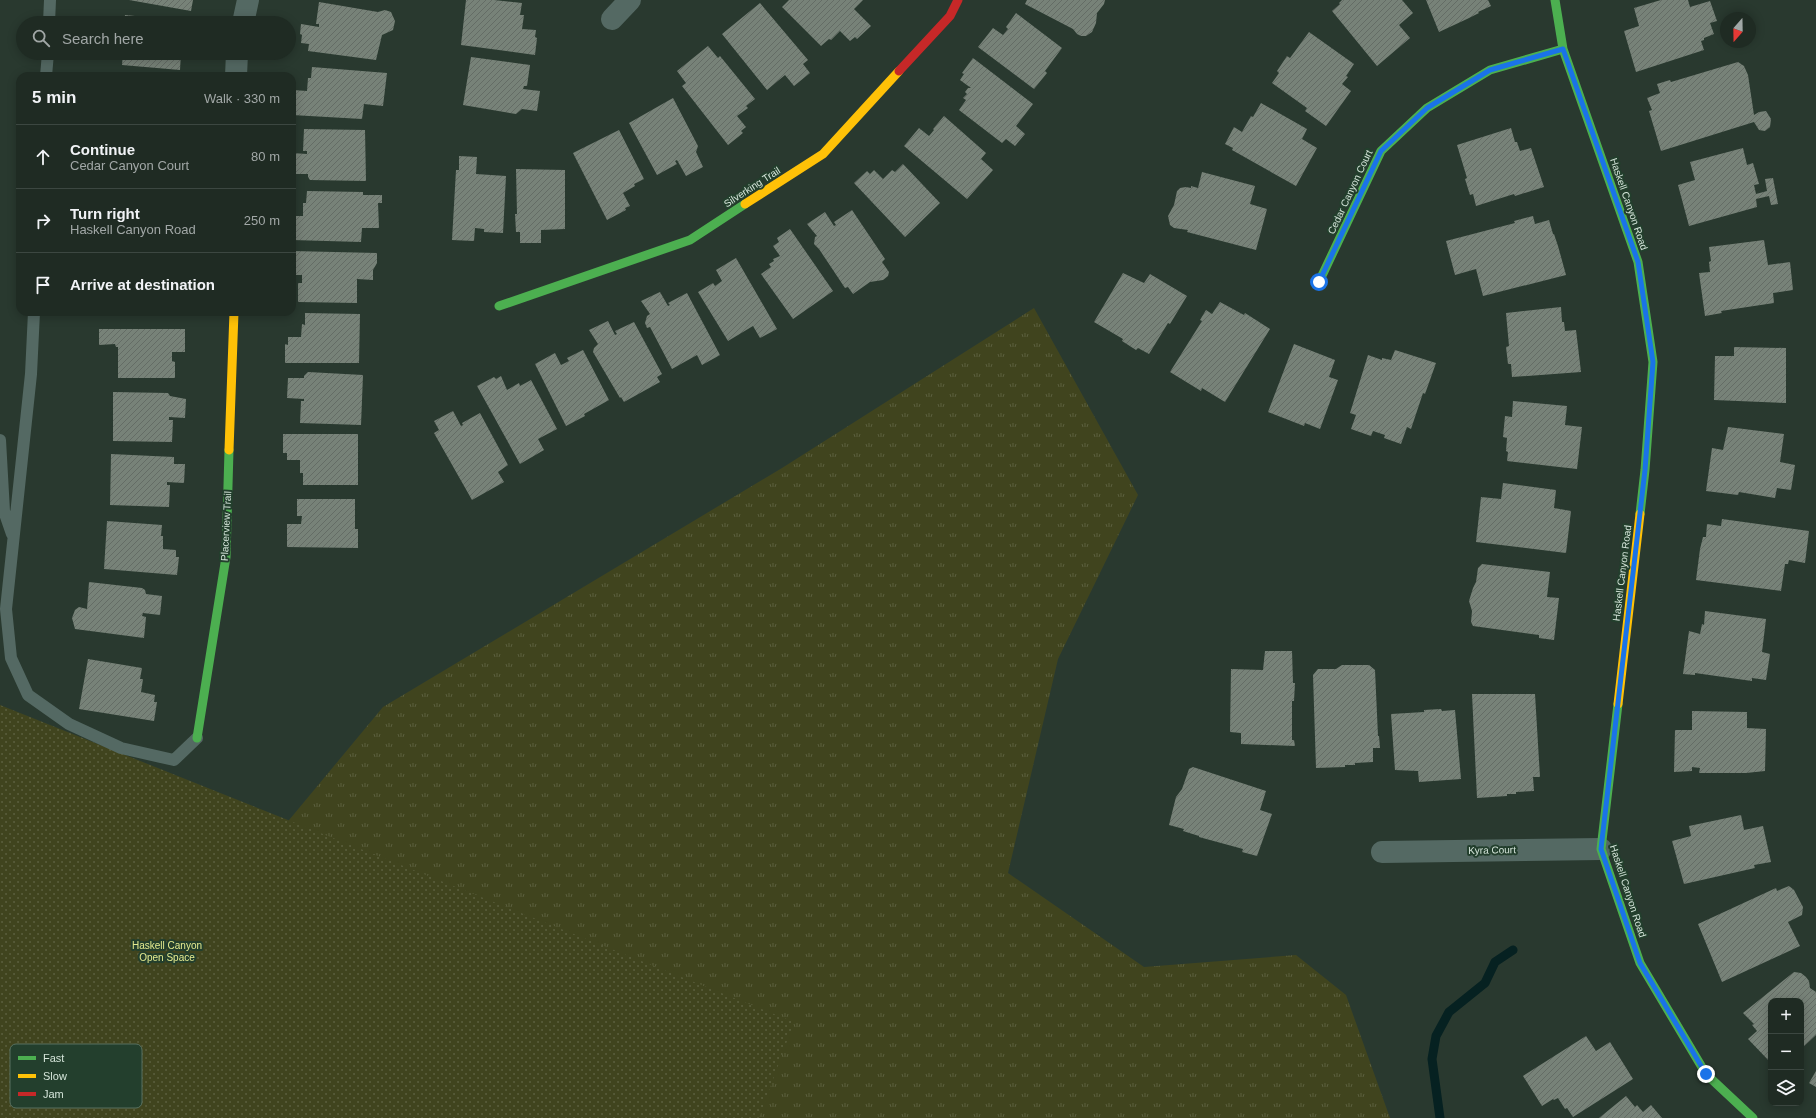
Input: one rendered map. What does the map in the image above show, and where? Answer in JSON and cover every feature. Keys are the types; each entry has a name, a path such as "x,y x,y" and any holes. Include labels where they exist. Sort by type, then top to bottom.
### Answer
{"street":[{"path":"245,16 248,0"},
{"path":"612,19 630,0"},
{"name":"Silverking Trail","path":"499,306 690,240 823,154 950,16 958,0"},
{"name":"Haskell Canyon Road","path":"1555,0 1563,49 1638,262 1653,362 1645,470 1601,849 1640,963 1706,1074 1753,1118"},
{"name":"Cedar Canyon Court","path":"1319,282 1381,151 1427,108 1490,70 1563,49"},
{"path":"236,72 237,60"},
{"name":"Placerview Trail","path":"197,738 226,557 234,316"},
{"name":"Kyra Court","path":"1382,852 1601,849"}],"lane":[{"path":"49,16 50,0"},
{"path":"46,72 47,60"},
{"path":"34,316 31,374 6,609 11,658 28,695 69,724 121,748 174,760 197,738"},
{"path":"0,440 4,511 14,539"}],"green space":[{"path":"1034,308 1138,495 1058,659 1008,873 1144,967 1296,955 1346,995 1390,1118 0,1118 0,896 260,855 383,707 782,468"},
{"name":"Haskell Canyon Open Space","path":"0,705 794,1022 759,1118 0,1118"}],"building":[{"path":"129,0 193,0 191,11"},
{"path":"466,0 494,0 522,3 520,15 524,15 522,29 536,30 535,37 537,38 535,55 461,45"},
{"path":"789,0 863,0 854,9 871,26 857,39 855,37 850,41 840,31 831,40 829,39 821,46 782,7"},
{"path":"1027,0 1105,0 1104,4 1097,13 1096,23 1092,32 1086,36 1081,36 1073,29 1025,4"},
{"path":"1342,0 1402,0 1413,13 1399,25 1410,38 1377,66 1332,11 1340,4 1339,3"},
{"path":"1426,0 1488,0 1491,6 1439,32"},
{"path":"1661,0 1688,0 1690,7 1710,1 1717,21 1710,23 1714,34 1704,38 1704,40 1701,41 1704,50 1636,72 1624,31 1639,26 1634,8"},
{"path":"319,2 378,12 385,10 391,12 395,21 393,30 382,35 376,60 308,51 309,44 301,43 301,24 319,27 319,24 316,24"},
{"path":"760,3 808,60 803,64 810,73 794,86 785,75 767,90 722,34"},
{"path":"1016,13 1062,48 1045,71 1047,73 1034,89 978,47 993,28 1003,35 1008,29 1006,27"},
{"path":"1309,32 1354,64 1346,76 1348,77 1342,84 1351,91 1326,126 1305,111 1307,108 1272,83 1279,73 1277,71 1287,56 1290,58"},
{"path":"708,46 718,58 720,56 755,99 746,106 748,108 737,116 746,127 741,131 743,133 728,145 682,86 686,83 677,71"},
{"path":"471,57 530,65 527,86 524,86 523,89 540,91 537,111 522,109 516,114 463,105"},
{"path":"973,58 1033,104 1016,126 1025,134 1015,146 1006,139 1002,143 959,110 966,100 963,98 967,94 965,92 968,88 971,88 960,80 964,74 962,73"},
{"path":"122,60 181,60 180,70 122,65"},
{"path":"1738,62 1744,66 1748,75 1754,115 1759,112 1766,111 1771,119 1770,127 1765,131 1759,130 1754,122 1661,151 1649,111 1652,110 1647,98 1660,93 1657,84 1670,80 1671,82"},
{"path":"312,67 387,73 383,106 364,104 362,119 296,115 296,90 307,91 308,78 311,78"},
{"path":"673,98 698,146 696,152 703,167 686,176 677,160 675,161 677,164 657,175 629,123"},
{"path":"1261,103 1307,129 1302,139 1317,148 1296,186 1232,150 1233,148 1225,144 1234,127 1242,132 1251,116 1253,117"},
{"path":"944,116 986,153 981,159 993,170 967,199 904,146 919,128 929,136"},
{"path":"1511,128 1515,142 1517,142 1520,151 1531,148 1544,187 1515,196 1514,194 1476,206 1473,194 1470,195 1465,179 1467,178 1457,145"},
{"path":"304,129 365,130 366,181 310,180 308,174 296,174 296,153 307,154 307,151 303,151"},
{"path":"619,130 644,179 634,184 635,186 623,193 630,206 625,208 626,210 607,220 573,153"},
{"path":"1743,148 1747,165 1753,163 1759,184 1754,185 1756,194 1767,191 1765,179 1773,178 1778,204 1771,205 1769,196 1756,199 1757,207 1689,226 1678,185 1695,180 1690,162"},
{"path":"459,156 477,157 476,174 506,176 503,233 484,232 484,229 475,228 474,241 452,240 456,170 459,170"},
{"path":"903,164 940,203 905,237 854,183 867,171 870,174 874,170 883,179 892,170 895,172"},
{"path":"516,169 565,170 565,229 541,230 541,243 520,243 520,232 516,232"},
{"path":"1202,172 1255,186 1250,204 1267,209 1256,250 1187,232 1188,230 1174,228 1170,225 1168,216 1174,205 1177,191 1180,188 1191,188 1191,186 1198,188"},
{"path":"307,191 363,192 363,195 382,195 382,203 378,203 379,228 362,228 361,242 296,240 296,216 303,216 303,203 306,203"},
{"path":"852,210 885,259 882,262 889,272 888,276 883,280 870,282 853,294 848,287 845,288 819,249 814,244 815,237 817,236 807,224 825,212 834,226 836,225 834,222"},
{"path":"1533,216 1535,224 1549,220 1566,275 1483,296 1476,269 1455,275 1446,241 1515,223 1514,221"},
{"path":"790,229 833,291 793,319 761,274 771,267 769,264 774,261 773,259 780,256 773,246 779,242 777,238"},
{"path":"1764,240 1768,265 1790,262 1793,290 1773,293 1774,303 1721,311 1722,313 1705,316 1699,273 1710,272 1709,262 1711,261 1709,247"},
{"path":"296,251 377,253 377,263 373,270 373,280 357,279 357,303 298,302 298,283 302,283 302,275 296,275"},
{"path":"736,258 777,329 760,338 753,326 728,341 698,292 713,283 715,286 722,281 716,270"},
{"path":"1123,273 1144,283 1150,274 1187,296 1149,354 1138,348 1136,350 1122,341 1123,339 1094,322"},
{"path":"660,292 668,306 670,305 668,303 687,293 720,355 702,365 697,355 672,369 650,327 647,328 645,323 647,316 650,314 641,301"},
{"path":"1220,302 1244,315 1245,313 1270,329 1225,402 1202,388 1201,391 1170,372 1202,321 1200,320 1206,310 1212,314"},
{"path":"1561,307 1562,322 1564,322 1565,331 1576,330 1581,372 1512,377 1511,364 1508,364 1506,347 1509,346 1506,313"},
{"path":"305,313 360,314 359,363 285,363 285,344 288,345 288,337 301,337 302,324 305,325"},
{"path":"608,321 615,335 617,334 615,331 634,322 662,374 657,377 660,382 624,402 621,397 620,398 593,352 594,348 598,344 589,330"},
{"path":"99,329 185,329 185,352 172,352 172,361 175,362 175,378 118,378 118,347 116,347 115,344 99,345"},
{"path":"1294,344 1335,360 1329,377 1338,380 1320,429 1305,423 1304,426 1268,412"},
{"path":"1734,347 1786,348 1786,403 1714,400 1715,356 1734,356"},
{"path":"583,350 609,400 584,414 585,416 566,426 535,364 555,353 561,365 569,361 567,358"},
{"path":"1395,350 1436,363 1425,394 1423,393 1411,429 1407,427 1401,444 1384,438 1385,435 1373,431 1371,436 1351,429 1356,415 1350,413 1368,355 1382,360 1382,358 1391,360"},
{"path":"308,372 363,375 361,425 300,423 301,401 304,401 304,399 287,398 288,378 304,378"},
{"path":"501,376 507,390 519,383 520,386 531,380 557,429 538,439 544,450 520,464 477,386 494,377 496,379"},
{"path":"113,392 168,393 170,396 186,399 185,418 169,417 169,420 173,420 172,442 113,441"},
{"path":"1513,401 1567,406 1565,425 1582,427 1577,469 1507,461 1507,438 1503,437 1505,416 1512,417"},
{"path":"453,411 461,426 463,425 462,423 480,413 508,465 498,472 504,482 472,500 434,433 439,430 434,421"},
{"path":"1728,427 1784,434 1780,462 1795,465 1791,490 1777,488 1775,498 1739,492 1738,495 1706,491 1712,448 1723,450"},
{"path":"283,434 358,434 358,485 303,485 303,473 300,473 300,460 287,460 287,453 283,453"},
{"path":"111,454 174,457 174,464 185,464 184,483 167,482 167,485 170,485 169,507 110,505"},
{"path":"1503,483 1556,490 1554,508 1571,511 1566,553 1476,542 1481,497 1501,499"},
{"path":"297,499 355,499 355,529 358,529 358,548 287,547 287,524 301,524 302,516 297,516"},
{"path":"1722,519 1809,531 1805,563 1789,560 1788,564 1785,564 1781,591 1696,580 1700,549 1703,537 1706,537 1707,524 1721,526"},
{"path":"107,521 162,525 161,536 163,536 163,549 176,550 176,557 179,557 177,575 104,569"},
{"path":"1482,564 1550,572 1547,597 1559,598 1554,640 1539,638 1539,635 1473,626 1471,622 1472,611 1469,601 1476,582 1478,568"},
{"path":"89,582 142,588 145,590 146,594 162,596 160,615 143,613 142,616 146,617 144,638 75,629 72,618 75,610 79,607 87,609"},
{"path":"1705,611 1766,619 1762,652 1770,654 1766,680 1752,678 1752,681 1695,673 1695,675 1683,674 1689,631 1700,634 1702,624 1704,625"},
{"path":"1265,651 1292,651 1293,683 1295,683 1294,701 1292,701 1292,740 1294,740 1295,746 1241,744 1241,733 1230,732 1231,669 1263,670"},
{"path":"88,659 142,668 140,679 143,679 141,692 155,695 154,702 157,702 154,721 79,709"},
{"path":"1342,665 1369,665 1375,670 1378,736 1380,748 1373,748 1373,762 1355,763 1355,765 1345,765 1345,767 1316,768 1313,675 1318,669 1336,669"},
{"path":"1472,694 1535,694 1540,777 1533,777 1534,791 1516,792 1516,794 1507,794 1507,796 1477,798"},
{"path":"1441,709 1442,711 1455,710 1461,779 1419,782 1418,771 1395,770 1391,714 1424,712 1424,710"},
{"path":"1692,711 1747,712 1747,728 1766,729 1765,771 1746,773 1699,773 1700,768 1692,767 1692,771 1674,772 1675,730 1692,730"},
{"path":"1193,767 1266,791 1260,810 1272,814 1257,856 1242,852 1243,849 1199,837 1183,831 1184,829 1169,825 1176,797 1182,789 1189,769"},
{"path":"1741,815 1744,830 1763,826 1771,862 1754,865 1755,868 1684,884 1672,841 1691,836 1689,826"},
{"path":"1789,886 1794,890 1803,907 1802,915 1788,922 1800,946 1722,982 1698,924 1776,888 1777,891"},
{"path":"1794,972 1801,973 1809,981 1810,988 1816,992 1816,1035 1804,1046 1804,998 1768,998 1768,1060 1748,1039 1757,1031 1752,1025 1754,1024 1743,1013"},
{"path":"1586,1036 1596,1051 1610,1042 1633,1079 1573,1117 1567,1108 1565,1109 1558,1098 1553,1099 1542,1106 1523,1076"},
{"path":"1816,1071 1816,1087 1809,1083"},
{"path":"1626,1096 1635,1107 1637,1105 1643,1112 1651,1105 1662,1118 1599,1118"}],"waterway":[{"path":"1440,1118 1432,1059 1436,1036 1449,1012 1485,983 1495,962 1513,950"}],"traffic: fast":[{"path":"1555,0 1563,49 1638,262 1653,362 1645,470 1640,514"},
{"path":"1319,282 1381,151 1427,108 1490,70 1563,49"},
{"path":"499,306 690,240 745,204"},
{"path":"197,738 226,557 229,450"},
{"path":"1618,704 1601,849 1640,963 1706,1074 1753,1118"}],"traffic: slow":[{"path":"745,204 823,154 899,71"},
{"path":"229,450 234,316"},
{"path":"1618,704 1640,514"}],"traffic: jam":[{"path":"899,71 950,16 958,0"}],"route":[{"path":"1319,282 1381,151 1427,108 1490,70 1563,49 1638,262 1653,362 1645,470 1601,849 1640,963 1706,1074"}]}
